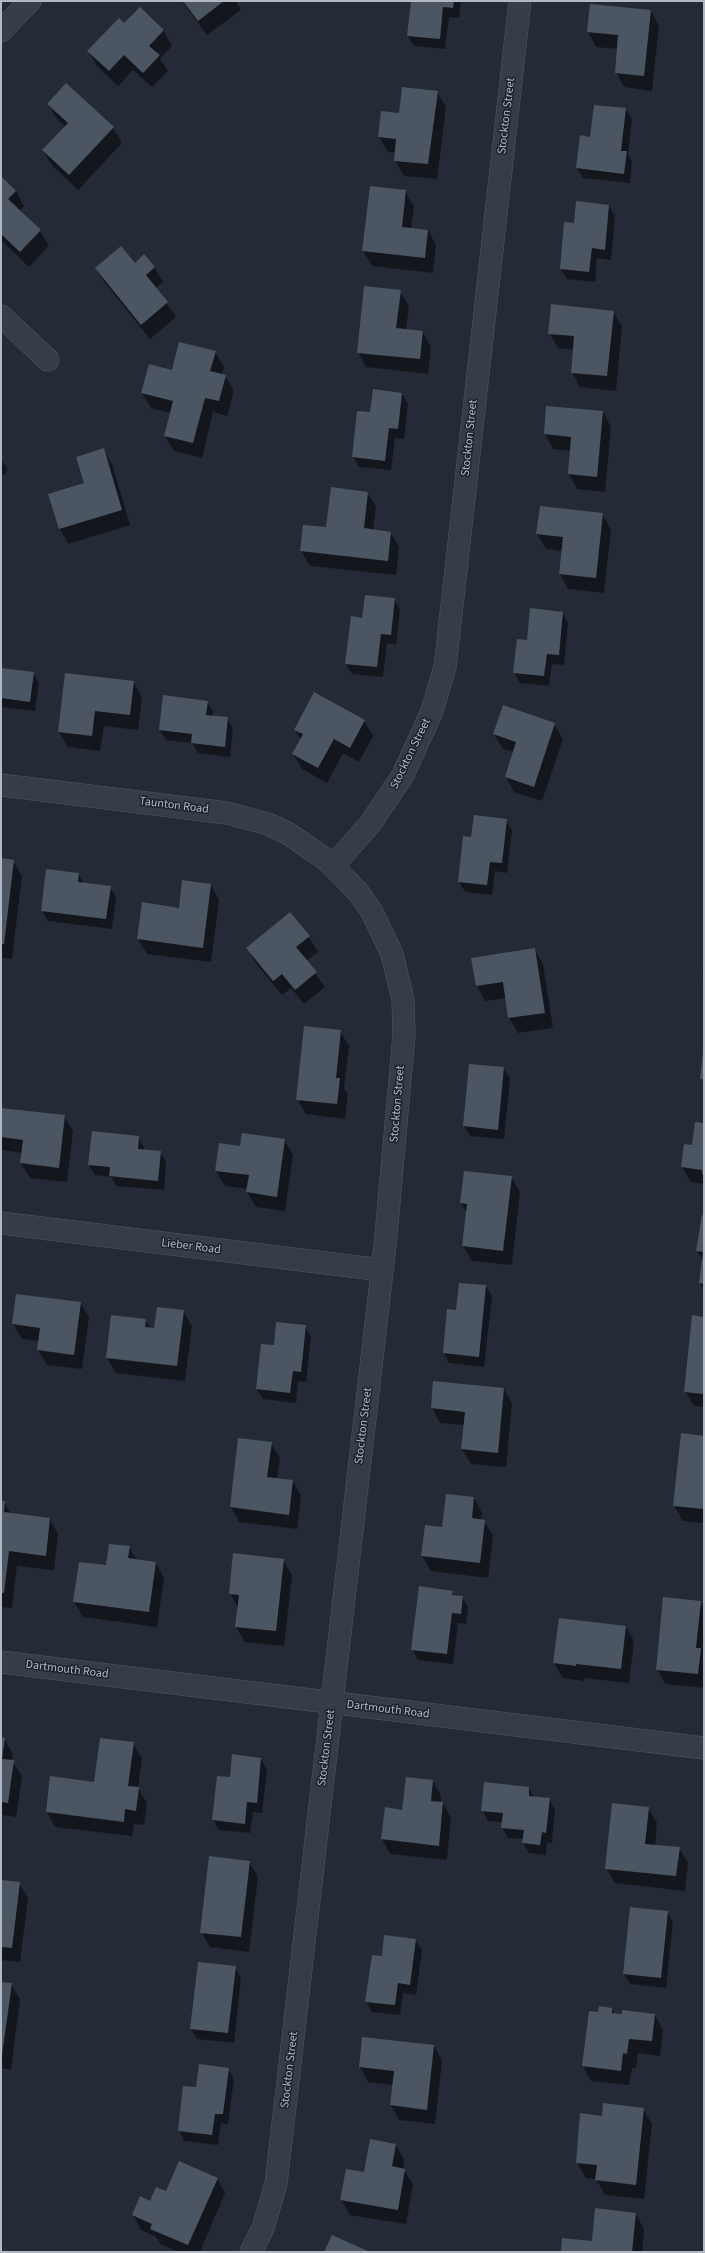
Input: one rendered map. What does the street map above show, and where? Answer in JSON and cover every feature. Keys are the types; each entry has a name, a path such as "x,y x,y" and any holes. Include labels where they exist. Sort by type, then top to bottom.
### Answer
{"street":[{"path":"1,31 30,1"},
{"name":"Stockton Street","path":"251,2252 263,2228 276,2184 382,1270 404,1035 403,1000 392,954 378,922 358,892 333,866 370,824 402,775 432,711 445,666 520,1"},
{"path":"1,316 48,360"},
{"name":"Taunton Road","path":"1,785 239,815 268,824 289,834 310,846 333,866"},
{"name":"Lieber Road","path":"1,1223 382,1270"},
{"name":"Dartmouth Road","path":"1,1662 704,1748"}],"building":[{"path":"183,1 224,1 198,21"},
{"path":"411,1 454,1 453,8 443,7 440,39 407,36"},
{"path":"590,4 651,10 644,76 615,73 618,35 587,32"},
{"path":"140,7 164,30 149,46 160,55 143,73 124,55 109,71 87,51 119,18 124,23"},
{"path":"66,83 114,127 69,175 42,150 68,123 47,104"},
{"path":"402,87 438,91 428,164 394,161 396,139 378,137 381,111 399,113"},
{"path":"594,105 626,108 621,151 627,151 624,174 576,168 580,135 590,137"},
{"path":"1,176 16,191 8,199 41,230 20,252 1,234"},
{"path":"370,186 406,190 402,227 428,230 425,258 362,251"},
{"path":"576,201 609,205 605,250 592,248 589,272 560,269 564,222 574,223"},
{"path":"121,246 135,263 144,254 155,267 146,275 168,302 141,325 95,268"},
{"path":"364,286 401,290 396,328 423,331 420,359 357,353"},
{"path":"551,304 614,311 607,376 571,373 574,336 548,334"},
{"path":"179,342 216,351 210,371 226,375 219,401 205,398 193,443 164,436 173,401 141,393 149,364 172,370"},
{"path":"373,389 402,393 398,429 389,428 385,461 352,457 357,411 370,412"},
{"path":"546,406 603,411 597,477 568,474 571,437 544,434"},
{"path":"104,448 122,510 59,529 48,494 84,483 76,457"},
{"path":"331,487 368,492 364,528 391,532 388,561 300,551 303,525 326,527"},
{"path":"540,506 603,513 596,578 559,574 563,537 536,534"},
{"path":"365,595 395,598 391,635 381,634 377,667 345,664 351,616 362,618"},
{"path":"530,608 563,612 559,655 547,654 544,676 513,673 517,639 527,640"},
{"path":"1,668 34,672 30,702 1,698"},
{"path":"65,673 134,681 130,715 95,711 92,736 58,732"},
{"path":"314,692 365,720 350,748 334,739 318,768 292,754 303,734 294,730"},
{"path":"163,695 208,701 206,715 228,717 225,747 191,743 192,734 159,730"},
{"path":"503,705 555,723 534,787 505,777 516,742 493,734"},
{"path":"474,815 507,819 502,863 490,862 487,885 458,882 463,836 471,837"},
{"path":"1,858 14,860 4,944 1,944"},
{"path":"46,869 79,873 78,882 111,886 106,919 41,911"},
{"path":"182,880 211,884 203,948 137,939 142,902 179,908"},
{"path":"290,912 310,936 296,947 317,972 295,990 282,974 273,981 246,948"},
{"path":"535,948 545,1013 508,1018 503,982 476,986 471,958"},
{"path":"304,1026 341,1030 336,1078 340,1078 337,1104 296,1100"},
{"path":"703,1052 704,1079 700,1079"},
{"path":"469,1064 504,1067 498,1130 463,1126"},
{"path":"1,1108 65,1115 59,1168 20,1163 23,1140 1,1137"},
{"path":"695,1122 704,1123 704,1174 702,1174 702,1170 681,1167 684,1144 692,1145"},
{"path":"92,1131 139,1136 138,1149 161,1151 158,1181 109,1176 110,1167 88,1165"},
{"path":"242,1133 285,1139 277,1197 246,1192 249,1175 215,1171 219,1143 240,1146"},
{"path":"464,1171 512,1176 503,1251 462,1246 467,1204 460,1203"},
{"path":"702,1215 704,1215 704,1284 699,1283 703,1252 696,1251"},
{"path":"459,1283 486,1285 479,1357 443,1353 447,1309 456,1310"},
{"path":"16,1294 81,1302 74,1355 37,1350 40,1328 12,1324"},
{"path":"157,1307 184,1310 177,1366 106,1358 111,1315 146,1319 145,1327 154,1328"},
{"path":"692,1315 704,1317 704,1394 684,1392"},
{"path":"276,1322 306,1325 301,1372 293,1371 290,1393 256,1389 261,1344 274,1345"},
{"path":"433,1381 504,1388 498,1453 461,1449 465,1412 431,1408"},
{"path":"681,1433 704,1436 704,1509 673,1506"},
{"path":"238,1438 272,1442 267,1477 293,1480 289,1515 230,1507"},
{"path":"446,1494 474,1497 472,1518 485,1520 480,1563 421,1556 425,1525 442,1527"},
{"path":"1,1501 5,1501 4,1512 50,1518 46,1556 9,1551 4,1593 1,1593"},
{"path":"109,1544 130,1546 128,1558 156,1562 149,1612 73,1602 79,1562 106,1565"},
{"path":"233,1553 284,1559 276,1631 235,1627 239,1595 229,1594"},
{"path":"419,1586 453,1591 452,1595 463,1596 461,1614 452,1613 447,1654 411,1650"},
{"path":"663,1597 701,1601 696,1648 701,1648 698,1674 656,1670"},
{"path":"559,1618 626,1626 621,1669 553,1663"},
{"path":"1,1737 5,1738 2,1759 14,1760 8,1803 1,1802"},
{"path":"100,1738 134,1742 128,1786 139,1787 136,1811 125,1809 124,1822 46,1812 50,1776 94,1782"},
{"path":"232,1754 261,1758 257,1803 247,1802 245,1824 212,1820 217,1776 230,1777"},
{"path":"406,1777 433,1780 431,1801 443,1802 439,1846 381,1839 385,1807 402,1810"},
{"path":"484,1782 529,1787 529,1796 550,1798 546,1833 542,1832 540,1845 522,1843 524,1830 501,1828 503,1813 481,1811"},
{"path":"612,1803 649,1807 645,1844 680,1847 676,1876 605,1869"},
{"path":"209,1856 250,1861 241,1937 200,1933"},
{"path":"1,1880 20,1882 12,1948 1,1947"},
{"path":"630,1907 668,1911 661,1978 623,1974"},
{"path":"384,1935 416,1939 410,1985 398,1983 395,2005 365,2002 372,1955 382,1956"},
{"path":"198,1962 236,1966 228,2033 190,2029"},
{"path":"1,1982 12,1983 2,2055 1,2055"},
{"path":"599,2006 612,2008 612,2013 622,2014 622,2010 655,2014 652,2041 629,2039 627,2054 623,2053 621,2071 582,2066 589,2011 598,2012"},
{"path":"362,2037 434,2045 427,2110 390,2105 394,2071 359,2067"},
{"path":"199,2064 229,2068 223,2114 215,2114 212,2135 178,2131 183,2086 196,2087"},
{"path":"603,2103 644,2108 636,2185 595,2180 597,2165 576,2163 580,2113 602,2116"},
{"path":"370,2139 396,2144 392,2166 405,2169 398,2210 340,2200 346,2169 364,2172"},
{"path":"179,2161 218,2178 188,2245 150,2229 152,2224 132,2215 140,2196 150,2201 156,2187 166,2191"},
{"path":"595,2208 636,2213 632,2252 561,2252 562,2238 592,2241"},
{"path":"332,2235 370,2252 324,2252"}]}
